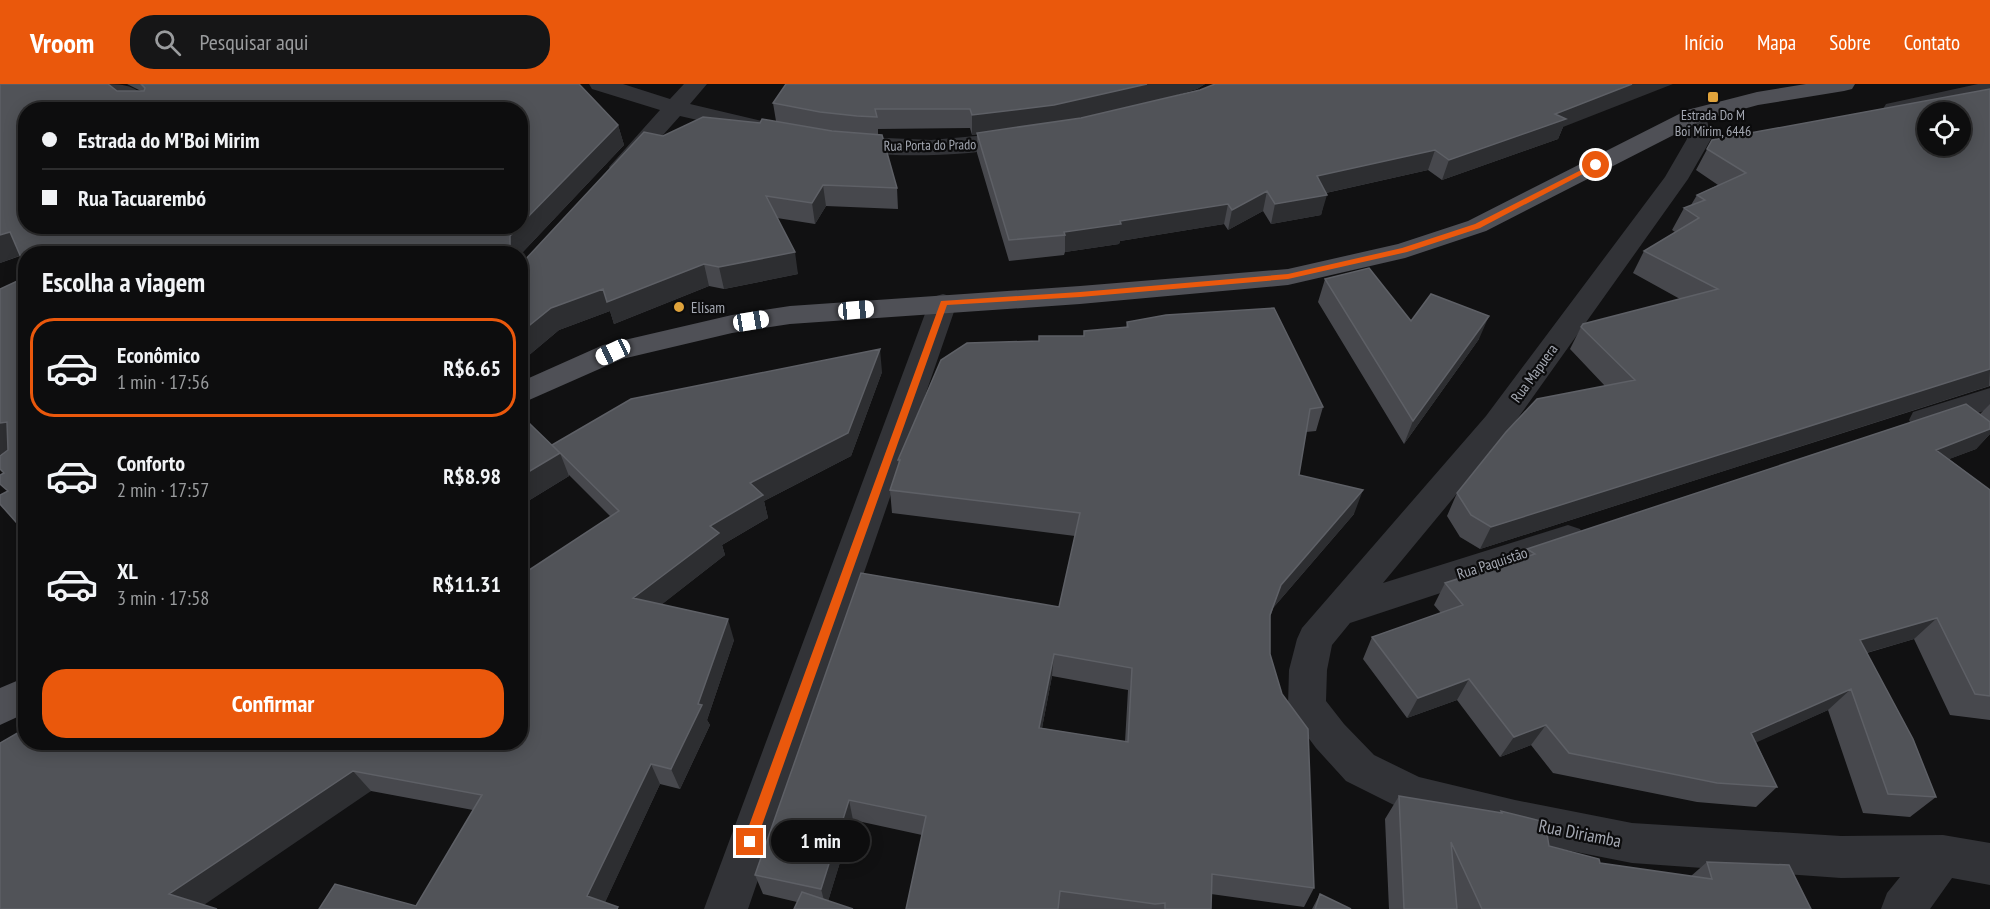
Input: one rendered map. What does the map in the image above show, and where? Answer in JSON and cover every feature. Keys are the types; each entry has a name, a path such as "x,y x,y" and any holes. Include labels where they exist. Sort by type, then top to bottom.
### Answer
{"main road":[{"path":"528,390 613,352 732,324 790,315 1091,294 1288,277 1405,250 1477,226 1695,115 1757,99 1844,84"},
{"path":"0,708 18,698"}],"street":[{"path":"112,84 137,102"},
{"path":"600,84 675,108 785,133"},
{"path":"606,184 696,84"},
{"path":"1931,84 1954,95"},
{"path":"1868,116 1990,88"},
{"name":"Rua Mapuera","path":"1335,613 1497,424 1676,180 1699,140 1695,115"},
{"name":"Rua Porta do Prado","path":"819,140 897,147 964,146 1037,136"},
{"path":"726,909 944,303"},
{"path":"1894,430 1962,420 1990,398"},
{"name":"Rua Paquistão","path":"1335,613 1593,530"},
{"name":"Rua Diriamba","path":"1335,613 1315,639 1308,670 1307,705 1330,736 1360,768 1413,794 1515,820 1632,843 1841,857 1943,856 1990,864"},
{"path":"1904,909 1943,856"}],"building":[{"path":"0,84 108,84 117,91 144,91 145,88 141,84 579,84 618,125 528,217 528,102 18,102 18,234 512,234 510,246 18,246 18,250 10,232 0,235"},
{"path":"786,84 1147,84 1054,105 972,115 970,109 875,109 877,117 820,112 773,103"},
{"path":"1215,84 1632,84 1555,114 1566,119 1449,160 1435,150 1317,176 1327,195 1275,204 1267,191 1232,210 1228,204 1120,221 1121,224 1064,232 1065,235 1009,240 977,133 1081,118 1200,90"},
{"path":"1990,89 1990,369 1491,527 1471,515 1457,493 1506,432 1537,399 1635,380 1581,327 1583,324 1718,289 1644,251 1699,218 1684,208 1705,200 1697,195 1746,173 1707,149 1712,140 1917,102 1917,156 1971,156 1971,102 1919,102"},
{"path":"703,117 760,123 762,119 832,131 882,135 897,188 823,185 812,203 766,196 795,252 719,267 704,264 607,302 603,289 551,308 528,327 528,257 644,132 663,136"},
{"path":"1369,268 1411,321 1431,294 1489,316 1413,421 1325,279"},
{"path":"18,281 18,524 0,504 0,495 8,491 0,484 0,475 4,473 0,469 0,456 8,450 7,422 0,423 0,289"},
{"path":"1274,308 1323,407 1310,409 1299,475 1363,490 1281,585 1270,615 1270,654 1282,694 1308,729 1314,888 1212,874 1211,909 1165,909 1165,903 1155,904 1060,891 1058,909 906,909 926,816 849,800 821,889 755,875 861,573 1059,607 1080,513 890,490 900,460 898,460 941,360 967,343 1039,341 1039,336 1084,336 1084,331 1128,327 1127,322 1166,315","holes":["1054,654 1132,668 1128,742 1039,728"]},
{"path":"880,349 848,433 750,483 763,495 710,526 719,533 633,598 728,619 698,704 702,705 671,769 651,764 587,896 618,907 617,909 319,909 335,884 416,906 482,795 353,771 169,894 217,909 0,909 0,743 18,733 18,750 528,750 528,571 619,511 552,445 631,399"},
{"path":"1966,404 1990,422 1990,429 1936,450 1990,490 1990,696 1975,694 1937,618 1860,640 1913,739 1936,797 1888,794 1851,689 1751,733 1777,787 1717,783 1569,753 1546,725 1514,737 1469,679 1418,698 1372,637 1463,605 1445,583 1535,554 1527,549"},
{"path":"530,424 560,453 528,472 528,425"},
{"path":"1399,796 1502,813 1501,811 1545,822 1549,846 1599,859 1600,863 1712,879 1707,862 1789,865 1811,909 1482,909 1451,842 1457,909 1404,909"},
{"path":"802,892 853,909 794,909"},
{"path":"1320,894 1351,909 1315,909"}],"place":[{"name":"Estrada Do M Boi Mirim, 6446","path":"1713,97"},
{"name":"Elisam","path":"679,307"}],"route":[{"path":"750,842 944,303 1188,287 1288,277 1405,250 1477,226 1596,165"}]}
